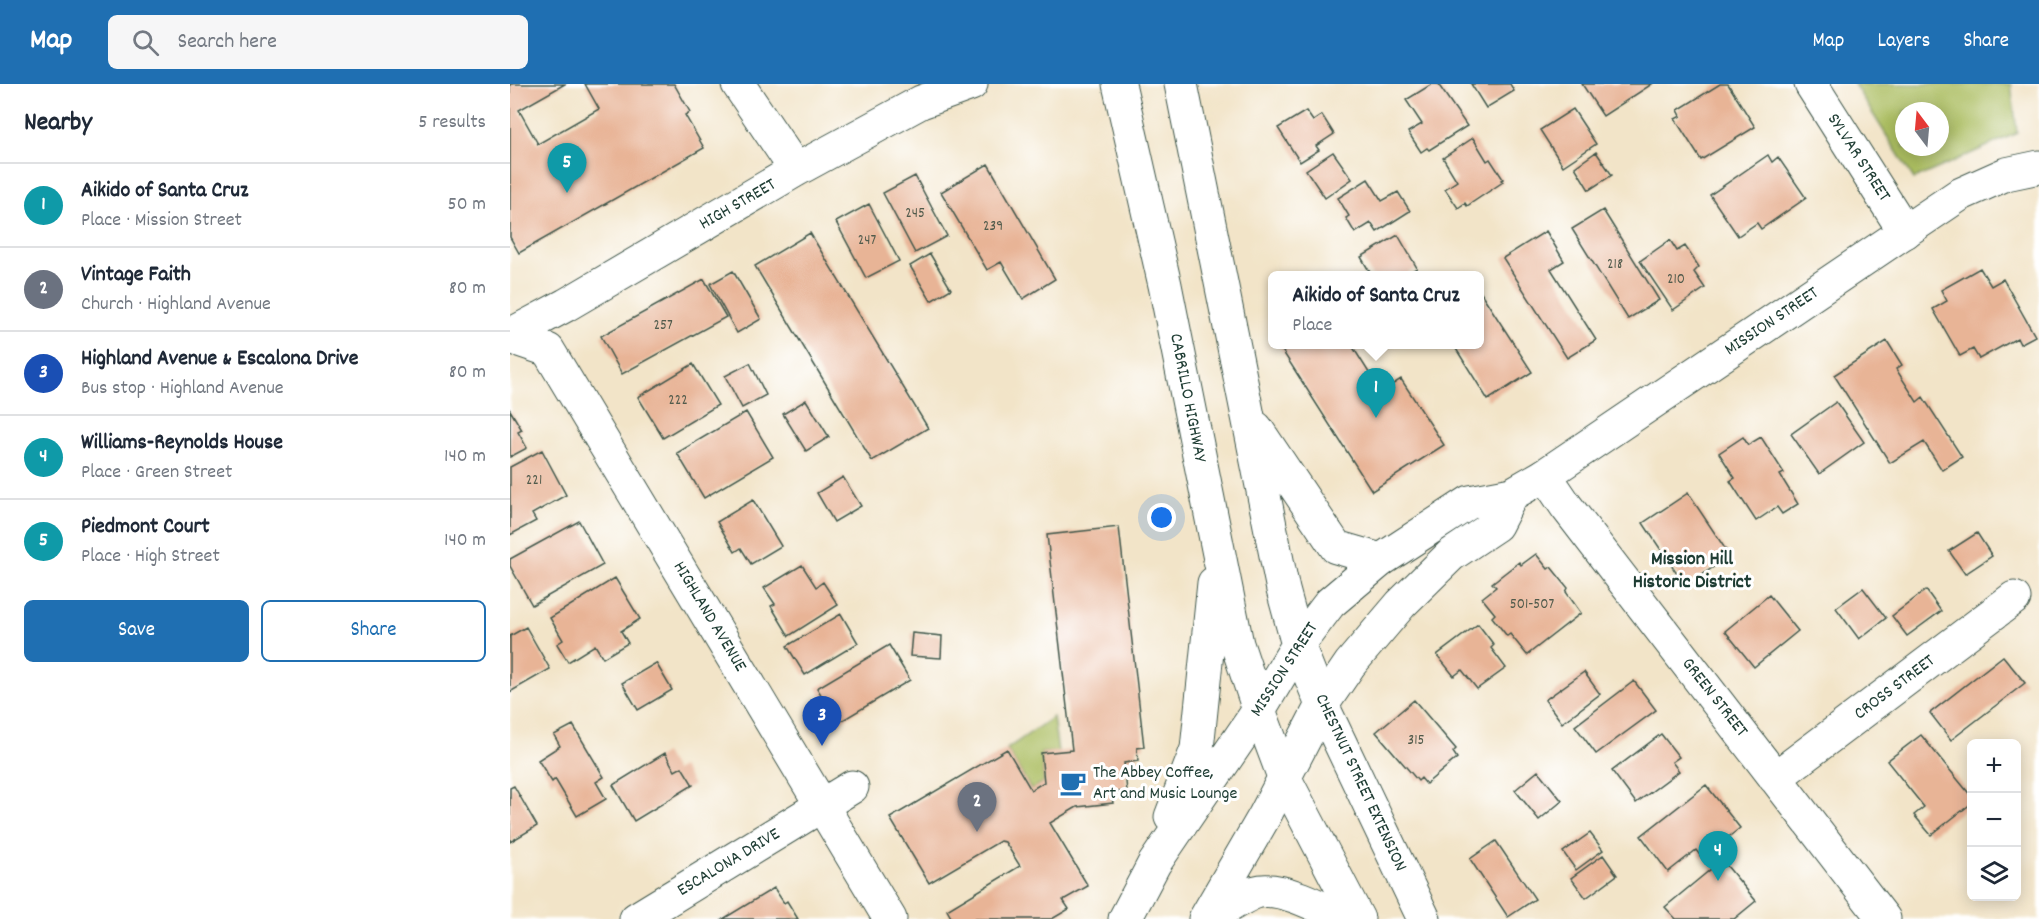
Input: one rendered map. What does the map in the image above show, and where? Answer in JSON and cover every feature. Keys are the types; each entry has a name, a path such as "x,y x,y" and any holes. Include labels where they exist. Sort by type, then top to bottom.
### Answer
{"main road":[{"path":"738,84 796,170"},
{"name":"HIGH STREET","path":"511,336 796,170 921,102 971,84"},
{"name":"CABRILLO HIGHWAY","path":"1119,84 1167,296 1237,644 1259,710"},
{"path":"1181,84 1283,590 1298,645"},
{"name":"SYLVAR STREET","path":"1811,84 1905,232"},
{"name":"MISSION STREET","path":"1125,919 1154,864 1259,710 1298,645 1330,603 1382,560 1470,502 1512,494 1545,475 1959,195 2006,174 2039,167"},
{"name":"HIGHLAND AVENUE","path":"511,336 548,350 890,919"},
{"path":"1248,417 1336,547 1382,560"},
{"name":"GREEN STREET","path":"1545,475 1566,506 1884,919"},
{"path":"1206,919 1264,817 1322,705 1350,664 1401,604 1451,555 1496,525 1512,494"},
{"path":"1154,864 1197,749 1218,550"},
{"name":"CROSS STREET","path":"1775,778 2014,598"},
{"name":"CHESTNUT STREET EXTENSION","path":"1298,645 1322,705 1424,919"},
{"path":"1259,710 1284,777 1358,919"},
{"name":"ESCALONA DRIVE","path":"636,919 852,787"},
{"path":"1206,919 1257,892 1274,892 1314,903 1343,919"}],"green space":[{"path":"1854,84 2011,84 2017,133 1914,179 1899,156 1949,156 1949,102 1895,102 1895,149"},
{"path":"1053,717 1058,752 1041,753 1044,782 1031,790 1007,749"}],"building":[{"path":"510,84 565,84 519,110 538,144 599,109 585,84 674,84 690,112 685,115 704,148 519,253 510,237"},
{"path":"1432,84 1438,84 1467,126 1429,150 1427,148 1421,152 1408,132 1422,124 1406,100"},
{"path":"1471,84 1510,84 1514,91 1486,108"},
{"path":"1582,84 1652,84 1603,116"},
{"path":"1720,84 1728,84 1755,127 1701,160 1675,119 1681,116 1678,110"},
{"path":"1573,109 1596,144 1563,166 1540,130"},
{"path":"1306,111 1313,121 1322,115 1334,134 1316,146 1319,150 1300,162 1278,128"},
{"path":"1473,138 1487,161 1490,159 1503,182 1467,206 1465,203 1458,208 1445,189 1457,181 1443,158"},
{"path":"1333,152 1352,179 1325,198 1306,170"},
{"path":"1596,152 1612,175 1589,190 1575,167"},
{"path":"1768,155 1772,162 1778,157 1806,198 1761,229 1757,223 1738,236 1710,195"},
{"path":"988,164 1055,279 1023,299 1001,262 987,270 941,192"},
{"path":"915,176 947,236 915,253 883,193"},
{"path":"1368,179 1382,201 1398,192 1410,211 1377,232 1371,223 1355,233 1346,218 1349,216 1338,198"},
{"path":"869,204 899,261 866,278 836,222"},
{"path":"1603,210 1659,300 1628,319 1572,229"},
{"path":"1546,231 1564,261 1551,269 1596,340 1567,358 1503,258"},
{"path":"810,233 928,428 872,461 755,266"},
{"path":"1398,235 1417,268 1412,271 1369,271 1361,257"},
{"path":"1670,240 1677,251 1685,246 1699,267 1694,272 1705,288 1673,310 1640,261"},
{"path":"930,254 951,289 931,301 910,266"},
{"path":"1980,268 1991,286 2003,279 2035,336 2020,344 2017,338 1979,359 1973,349 1960,356 1933,309 1947,301 1941,290"},
{"path":"733,271 761,319 737,333 710,284"},
{"path":"704,279 726,317 622,374 601,336"},
{"path":"1484,298 1532,372 1488,400 1456,349 1484,349"},
{"path":"1887,341 1902,365 1896,369 1917,402 1923,397 1962,457 1942,470 1924,442 1890,463 1834,375"},
{"path":"1281,349 1354,349 1381,392 1401,379 1444,445 1372,491"},
{"path":"750,363 766,395 742,408 725,376"},
{"path":"693,364 718,405 663,438 638,397"},
{"path":"806,400 829,437 806,451 783,414"},
{"path":"1836,402 1864,442 1819,474 1791,434"},
{"path":"510,410 522,430 518,432 527,448 510,457"},
{"path":"746,412 773,457 704,498 677,453"},
{"path":"1743,437 1748,445 1761,437 1784,473 1780,475 1798,504 1782,514 1777,507 1756,521 1730,481 1735,478 1719,453"},
{"path":"542,450 566,495 532,514 536,521 510,535 510,467"},
{"path":"843,477 861,506 834,522 817,493"},
{"path":"1688,493 1730,556 1685,586 1643,523"},
{"path":"753,500 781,546 751,564 741,548 735,552 717,522"},
{"path":"579,521 603,565 532,605 510,566 510,559"},
{"path":"1119,527 1144,747 1137,748 1138,761 1124,763 1127,791 1111,793 1113,803 1077,807 1050,823 1088,886 1063,900 1069,909 1052,919 952,919 947,910 1020,866 1005,842 1000,841 929,883 890,818 1007,749 1031,790 1044,782 1041,753 1072,750 1047,535"},
{"path":"1977,533 1992,556 1965,574 1949,551"},
{"path":"1536,554 1548,569 1551,567 1568,588 1566,592 1581,613 1527,655 1510,634 1507,636 1492,617 1495,614 1482,598 1496,587 1492,583 1519,562 1521,565"},
{"path":"802,565 816,587 823,582 838,605 789,636 771,606 775,604 764,588"},
{"path":"615,578 640,619 621,631 628,643 603,658 595,645 568,662 557,644 563,640 550,618"},
{"path":"1863,588 1886,618 1859,639 1836,608"},
{"path":"1926,590 1941,611 1907,636 1892,616"},
{"path":"1769,595 1798,631 1754,667 1725,631"},
{"path":"841,614 858,643 805,675 787,646"},
{"path":"1478,624 1494,645 1491,648 1506,668 1477,689 1462,670 1454,676 1437,655"},
{"path":"526,627 550,669 510,692 510,636"},
{"path":"912,633 942,636 941,658 910,656"},
{"path":"889,645 910,680 838,723 817,688"},
{"path":"2003,656 2025,683 1951,740 1930,713"},
{"path":"656,663 672,690 638,710 622,683"},
{"path":"1584,672 1600,694 1562,723 1545,700"},
{"path":"1634,681 1656,710 1596,754 1575,726"},
{"path":"1414,700 1456,749 1453,752 1457,758 1426,784 1421,778 1418,781 1376,732"},
{"path":"573,725 604,777 596,782 606,799 577,816 555,779 552,782 538,760 560,746 554,735"},
{"path":"1661,734 1679,757 1672,762 1679,771 1636,803 1612,771"},
{"path":"1921,735 1967,791 1967,807 1931,835 1914,815 1924,807 1887,761"},
{"path":"665,753 675,771 682,767 693,785 634,821 613,785"},
{"path":"1538,771 1562,801 1539,820 1515,790"},
{"path":"1706,785 1740,828 1702,858 1696,850 1668,872 1641,836"},
{"path":"514,786 537,826 510,842 510,788"},
{"path":"1590,833 1603,850 1576,870 1563,852"},
{"path":"1496,841 1535,899 1508,917 1470,859"},
{"path":"1603,855 1617,875 1586,898 1571,878"},
{"path":"1722,860 1756,901 1734,919 1676,919 1665,907"},
{"path":"774,888 784,903 787,901 798,919 723,919"}],"place":[{"name":"Piedmont Court","path":"567,193"},
{"name":"Aikido of Santa Cruz","path":"1376,418"},
{"name":"Highland Avenue & Escalona Drive","path":"822,746"},
{"name":"The Abbey Coffee, Art and Music Lounge","path":"1073,783"},
{"name":"Vintage Faith","path":"977,832"},
{"name":"Williams-Reynolds House","path":"1718,881"}],"district":[{"name":"Mission Hill Historic District","path":"1692,572"}]}
